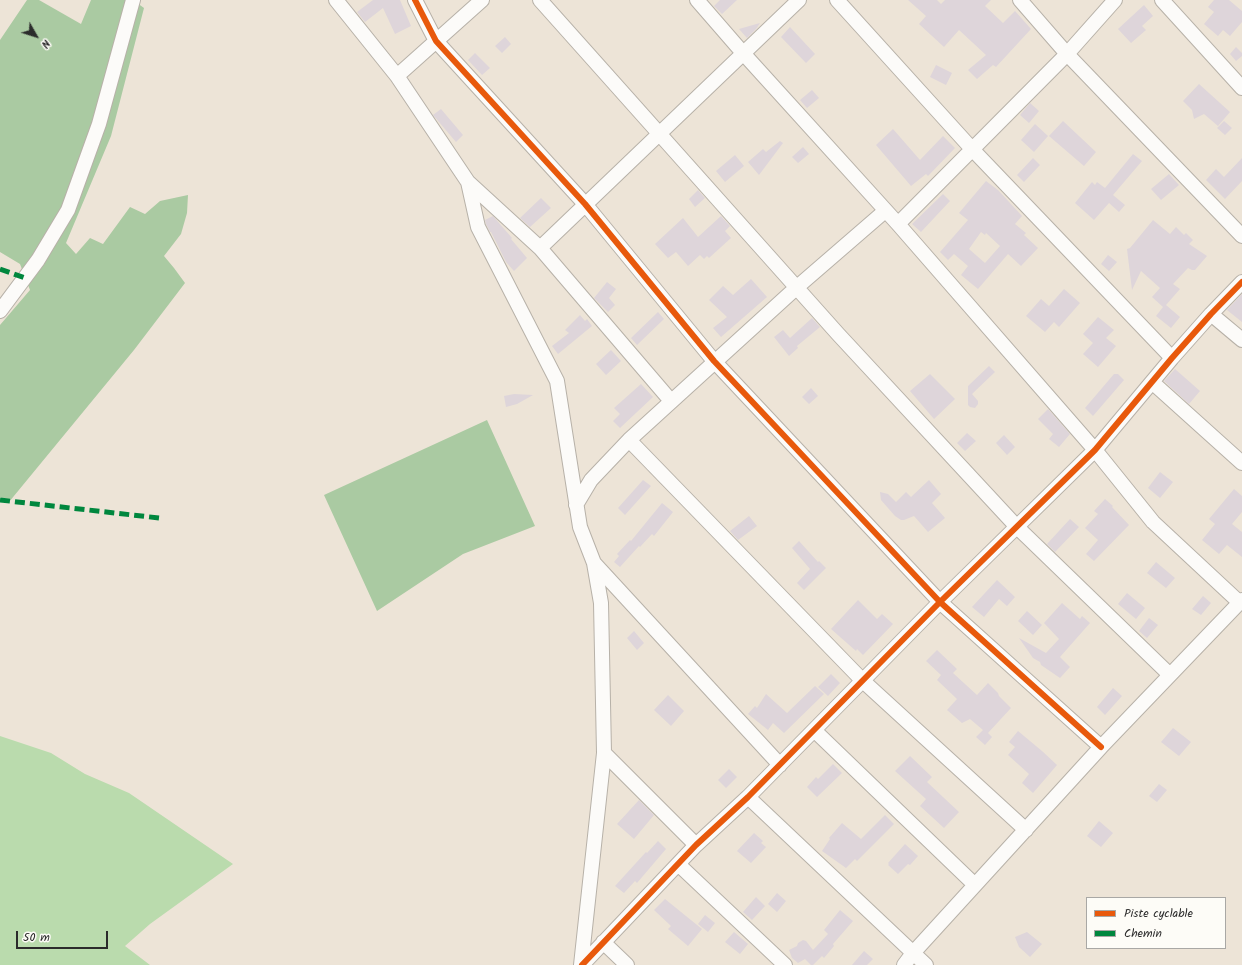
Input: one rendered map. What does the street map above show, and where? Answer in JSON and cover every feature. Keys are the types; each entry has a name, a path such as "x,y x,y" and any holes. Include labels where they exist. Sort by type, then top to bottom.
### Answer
{"street":[{"path":"0,311 38,260 68,210 99,124 132,0"},
{"path":"336,0 397,76 468,182 540,248 671,401"},
{"path":"415,0 436,41 585,204 714,362 940,602 1101,747"},
{"path":"397,76 482,0"},
{"path":"540,0 843,340 1017,526 1170,675"},
{"path":"697,0 898,224 1095,450 1153,522 1241,602 1101,747 913,953 904,965"},
{"path":"540,248 799,0"},
{"path":"837,0 972,149 1172,358"},
{"path":"1020,0 1067,54 1242,236"},
{"path":"898,224 1067,54 1115,0"},
{"path":"1162,0 1242,88"},
{"path":"468,182 478,227 557,380 580,527 594,563 601,603 604,753 581,965"},
{"path":"576,505 591,480 629,440 796,288 885,210"},
{"path":"581,965 696,845 780,765 940,602 1095,450 1172,358 1242,282"},
{"path":"1211,314 1242,340"},
{"path":"1152,382 1242,463"},
{"path":"629,440 863,681 1026,830"},
{"path":"594,563 780,765"},
{"path":"814,730 976,885"},
{"path":"604,753 696,845"},
{"path":"748,796 926,965"},
{"path":"678,864 785,965"},
{"path":"603,942 627,965"}],"green space":[{"path":"27,0 39,0 81,24 91,0 133,0 144,8 111,136 66,243 76,254 90,238 103,244 130,207 145,214 160,201 188,195 187,213 181,234 164,256 185,283 134,350 9,502 0,497 0,325 30,290 20,264 0,252 0,40"},
{"path":"487,420 535,526 463,554 377,611 324,495"},
{"path":"0,736 51,753 85,774 129,793 233,864 150,924 125,946 150,965 0,965"}],"building":[{"path":"373,0 400,0 411,26 395,34 383,8 365,22 357,12"},
{"path":"720,0 737,0 722,14 714,6"},
{"path":"908,0 937,0 941,4 945,0 991,0 985,6 1003,23 1015,11 1031,29 996,67 993,65 977,79 968,70 986,55 959,30 944,47 919,24 926,16"},
{"path":"1214,0 1229,0 1242,11 1242,22 1230,36 1223,30 1218,36 1204,24 1214,12 1208,7"},
{"path":"1144,5 1153,16 1142,26 1146,30 1131,43 1118,29"},
{"path":"760,23 747,38 739,29"},
{"path":"790,27 815,54 806,63 781,37"},
{"path":"505,37 511,44 502,53 495,46"},
{"path":"1236,47 1242,53 1242,56 1236,61 1230,54"},
{"path":"475,53 490,68 482,75 468,60"},
{"path":"936,65 952,73 946,85 930,77"},
{"path":"1199,84 1230,112 1218,126 1204,114 1194,119 1192,110 1183,101"},
{"path":"812,90 819,98 807,108 800,100"},
{"path":"1030,103 1039,111 1029,123 1020,115"},
{"path":"441,109 463,135 456,142 433,115"},
{"path":"1063,121 1096,152 1084,166 1049,136"},
{"path":"1224,121 1232,128 1225,135 1217,128"},
{"path":"1035,124 1048,136 1034,152 1021,140"},
{"path":"893,129 920,160 943,136 955,148 928,176 926,174 911,186 876,145"},
{"path":"780,141 783,143 759,175 748,162 763,149 766,152"},
{"path":"803,147 809,154 798,163 792,157"},
{"path":"1133,154 1142,161 1113,195 1125,205 1119,212 1109,203 1094,220 1075,203 1092,182 1095,185 1097,182 1105,188"},
{"path":"735,155 744,166 725,182 716,171"},
{"path":"1033,158 1040,165 1024,182 1017,175"},
{"path":"1242,158 1242,181 1225,199 1206,180 1216,169 1224,177"},
{"path":"1169,174 1179,185 1161,200 1151,189"},
{"path":"986,181 998,190 1022,216 1015,224 1026,233 1024,235 1038,248 1021,266 1008,254 978,289 961,275 968,266 954,254 948,260 940,252 968,220 959,213","holes":["981,232 985,235 986,233 1000,246 985,263 969,249"]},
{"path":"698,190 705,198 695,207 689,199"},
{"path":"943,194 950,201 921,232 912,224"},
{"path":"541,198 551,208 530,227 520,218"},
{"path":"493,216 527,258 514,271 506,262 486,224 485,220"},
{"path":"721,216 730,226 725,231 731,238 709,258 707,256 704,259 700,255 688,266 676,252 668,258 655,244 683,218 698,237"},
{"path":"1153,220 1170,234 1176,227 1184,235 1186,233 1193,240 1189,244 1207,256 1195,270 1188,268 1173,284 1180,289 1166,305 1180,317 1171,328 1156,316 1163,307 1152,297 1160,288 1141,271 1132,290 1127,249 1130,248"},
{"path":"1108,255 1117,262 1109,271 1101,264"},
{"path":"751,279 767,297 721,337 713,328 727,317 709,300 723,286 733,295"},
{"path":"607,282 616,289 609,298 615,305 608,312 594,298"},
{"path":"1064,289 1080,303 1059,327 1054,322 1045,332 1026,316 1041,299 1049,306"},
{"path":"1242,294 1242,322 1227,310"},
{"path":"658,312 664,319 637,345 631,338"},
{"path":"580,315 585,321 587,319 592,326 558,354 552,346 569,333 565,330"},
{"path":"1098,317 1114,330 1106,338 1116,346 1098,367 1083,354 1093,343 1083,334"},
{"path":"812,318 820,327 797,346 798,348 789,356 774,337 783,330 790,338"},
{"path":"611,350 621,361 606,375 596,364"},
{"path":"989,366 995,372 972,394 978,401 978,404 975,408 970,407 968,405 968,386"},
{"path":"1175,369 1200,391 1189,404 1164,381"},
{"path":"930,374 955,399 934,419 910,391"},
{"path":"1114,374 1118,374 1124,380 1093,416 1085,408"},
{"path":"641,384 653,397 620,428 613,421 620,414 614,408"},
{"path":"811,388 818,396 809,404 802,397"},
{"path":"514,394 533,395 517,404 506,407 504,396"},
{"path":"1048,409 1070,434 1059,447 1049,439 1053,434 1038,419"},
{"path":"967,433 976,441 965,451 957,443"},
{"path":"1004,435 1015,447 1007,455 996,443"},
{"path":"1160,472 1173,482 1160,498 1148,488"},
{"path":"643,480 651,486 625,515 618,508"},
{"path":"929,480 941,494 932,503 945,518 928,532 914,516 901,520 895,516 881,500 880,492 888,494 896,502 906,492 911,497"},
{"path":"1234,489 1242,496 1242,512 1232,524 1242,532 1242,557 1227,545 1219,554 1202,540 1215,524 1209,519"},
{"path":"1105,499 1129,525 1094,561 1086,554 1098,540 1085,528 1098,514 1094,511"},
{"path":"662,503 673,512 654,536 652,534 620,567 614,562 619,556 617,554 630,540 631,541"},
{"path":"749,516 757,526 738,540 730,531"},
{"path":"1070,519 1079,527 1055,552 1047,544"},
{"path":"799,541 818,562 819,561 826,568 804,590 797,583 810,569 792,548"},
{"path":"1156,562 1175,578 1166,588 1147,573"},
{"path":"997,580 1015,597 1007,606 999,599 984,617 972,607"},
{"path":"1127,593 1145,608 1136,619 1118,604"},
{"path":"1203,596 1211,603 1201,615 1192,609"},
{"path":"858,600 877,619 882,614 893,624 863,655 857,649 856,651 831,629"},
{"path":"1062,603 1080,619 1082,616 1090,623 1060,657 1070,667 1060,678 1033,658 1019,638 1046,653 1059,639 1044,623"},
{"path":"1027,611 1042,625 1033,635 1018,621"},
{"path":"1149,618 1158,625 1147,638 1139,631"},
{"path":"634,631 644,643 637,650 627,638"},
{"path":"937,650 957,669 953,673 977,695 988,683 1011,708 988,733 992,737 985,745 976,737 983,730 970,719 962,723 947,710 957,699 937,680 941,675 926,661"},
{"path":"831,674 840,683 828,696 818,687"},
{"path":"815,686 824,694 784,733 773,723 768,730 748,714 755,706 757,708 766,694 787,713"},
{"path":"1113,688 1122,696 1105,715 1097,707"},
{"path":"668,695 684,711 671,726 654,710"},
{"path":"1173,728 1191,742 1179,756 1161,742"},
{"path":"1018,731 1057,765 1033,793 1022,783 1029,774 1008,755 1015,747 1009,742"},
{"path":"910,756 932,777 927,782 959,812 944,828 920,806 926,799 895,771"},
{"path":"833,764 842,773 817,797 807,787 816,777 818,779"},
{"path":"729,769 737,777 726,788 718,780"},
{"path":"1159,784 1167,790 1157,802 1149,796"},
{"path":"639,800 654,815 634,839 617,824"},
{"path":"885,815 894,824 857,861 855,859 846,868 822,851 830,839 829,838 842,823 861,839"},
{"path":"1099,821 1113,833 1101,847 1087,836"},
{"path":"754,833 763,841 761,843 766,847 751,863 737,851"},
{"path":"658,841 666,849 637,883 635,881 624,893 615,886 646,852 647,853"},
{"path":"905,844 918,856 910,865 908,864 898,874 888,865 888,863"},
{"path":"777,893 786,901 777,912 768,904"},
{"path":"756,897 765,906 752,920 743,912"},
{"path":"665,899 702,929 688,946 668,929 671,926 654,910"},
{"path":"840,910 853,921 833,944 834,946 824,958 822,956 813,965 811,965 805,959 798,963 792,958 789,950 797,946 798,943 803,940 806,941 813,950 828,934 824,930"},
{"path":"705,915 715,923 708,932 698,924"},
{"path":"734,932 748,944 740,954 725,942"},
{"path":"1027,932 1042,944 1030,957 1019,947 1015,937"},
{"path":"864,951 873,959 867,965 852,965"}],"marked path":[{"path":"0,269 25,278"},
{"path":"0,500 159,518"}],"cycle path":[{"path":"415,0 436,41 585,204 714,361 940,602 1101,747"},
{"path":"582,965 696,845 748,797 940,602 1095,450 1172,358 1242,282"}]}
